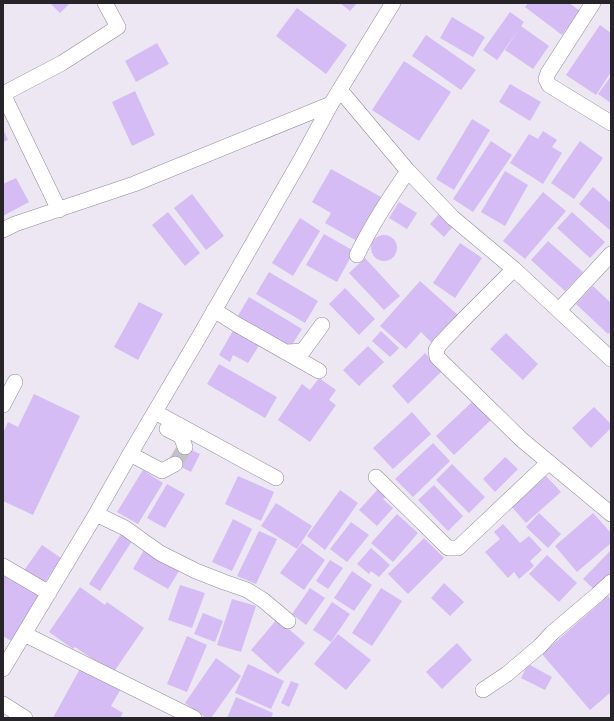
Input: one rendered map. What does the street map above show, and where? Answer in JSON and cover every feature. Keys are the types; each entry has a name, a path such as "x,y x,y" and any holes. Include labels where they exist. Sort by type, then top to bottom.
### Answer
{"street":[{"path":"59,210 3,94 62,63 118,28 105,3"},
{"path":"3,669 153,416 300,161 331,104 394,3"},
{"path":"593,3 548,73 546,79 549,85 611,123"},
{"path":"340,90 408,171 454,218 514,269 611,359"},
{"path":"3,230 15,224 134,184 331,104"},
{"path":"357,255 384,207 408,171"},
{"path":"559,310 611,254"},
{"path":"514,269 440,344 436,350 438,357 522,440 611,514"},
{"path":"214,310 319,371"},
{"path":"287,352 303,351 322,325"},
{"path":"3,405 15,382"},
{"path":"153,416 181,436 185,447"},
{"path":"153,416 276,478"},
{"path":"130,454 162,471 175,464"},
{"path":"376,477 448,548 458,548 548,462"},
{"path":"96,514 125,528 160,553 224,582 247,590 263,600 288,621"},
{"path":"3,566 48,593"},
{"path":"483,690 507,674 611,582"},
{"path":"24,634 194,718"},
{"path":"3,704 25,718"}],"building":[{"path":"50,3 70,3 60,13"},
{"path":"340,3 357,3 350,11"},
{"path":"528,3 569,3 580,11 562,35 525,7"},
{"path":"297,8 347,45 326,74 276,36"},
{"path":"510,12 524,22 497,60 483,50"},
{"path":"452,17 485,37 473,57 440,38"},
{"path":"600,25 611,33 611,72 596,95 566,75"},
{"path":"521,26 549,46 533,69 505,50"},
{"path":"426,35 476,70 461,90 412,56"},
{"path":"157,43 169,64 136,82 125,61"},
{"path":"404,61 451,92 419,141 372,110"},
{"path":"611,76 611,103 598,94"},
{"path":"510,84 541,102 530,121 499,102"},
{"path":"135,91 155,135 132,146 112,102"},
{"path":"472,119 490,130 454,190 436,179"},
{"path":"3,129 8,140 3,142"},
{"path":"543,131 557,140 552,147 562,153 543,184 510,163 529,134 538,139"},
{"path":"491,141 512,155 473,212 453,199"},
{"path":"580,141 603,158 574,199 551,183"},
{"path":"331,169 381,197 357,241 325,223 331,213 312,202"},
{"path":"505,171 528,185 505,226 481,212"},
{"path":"16,178 29,202 3,216 3,184"},
{"path":"593,187 611,203 611,231 579,204"},
{"path":"543,192 566,211 525,259 503,241"},
{"path":"192,194 224,236 206,250 174,208"},
{"path":"399,202 417,213 407,229 389,218"},
{"path":"168,212 200,253 185,266 152,225"},
{"path":"441,212 454,225 444,237 430,224"},
{"path":"572,212 605,242 590,258 557,228"},
{"path":"300,218 320,231 293,276 272,263"},
{"path":"324,234 354,251 337,282 306,265"},
{"path":"384,235 393,239 397,248 393,257 384,261 375,257 371,248 375,239"},
{"path":"548,241 583,272 565,291 531,260"},
{"path":"460,243 482,258 455,298 433,283"},
{"path":"365,258 400,296 384,310 349,273"},
{"path":"269,272 318,301 305,323 256,294"},
{"path":"420,281 460,317 434,345 421,332 406,349 380,326"},
{"path":"593,286 611,303 611,331 608,334 576,304"},
{"path":"345,288 375,319 359,335 329,304"},
{"path":"249,297 302,329 288,351 236,319"},
{"path":"139,302 163,314 138,360 114,347"},
{"path":"234,329 260,344 248,363 233,355 230,362 219,355"},
{"path":"381,331 399,348 390,357 372,341"},
{"path":"506,333 538,364 523,380 490,349"},
{"path":"368,346 384,362 359,386 343,370"},
{"path":"425,353 442,371 408,404 392,386"},
{"path":"219,364 277,397 265,418 207,384"},
{"path":"319,378 336,390 329,400 336,405 310,442 278,420 302,384 310,390"},
{"path":"34,394 80,416 33,515 3,501 3,433 8,422 18,427"},
{"path":"473,401 491,420 454,455 436,436"},
{"path":"594,407 611,424 611,428 591,448 572,428"},
{"path":"412,412 431,434 393,469 373,448"},
{"path":"433,443 450,461 413,497 395,479"},
{"path":"179,444 200,454 191,472 170,461"},
{"path":"505,457 518,469 495,492 483,479"},
{"path":"452,464 485,497 469,513 436,480"},
{"path":"143,470 163,483 138,524 117,512"},
{"path":"238,476 274,492 261,521 225,504"},
{"path":"546,476 561,492 526,523 512,507"},
{"path":"167,484 185,494 165,528 147,518"},
{"path":"434,485 463,516 448,531 418,500"},
{"path":"379,488 387,496 383,499 393,508 377,526 359,510"},
{"path":"340,490 358,503 325,550 307,536"},
{"path":"276,503 312,526 297,549 261,526"},
{"path":"539,513 561,534 548,548 526,527"},
{"path":"593,513 611,533 611,543 577,572 555,546"},
{"path":"397,514 418,533 393,562 371,543"},
{"path":"233,519 252,529 232,571 212,562"},
{"path":"351,522 369,535 347,562 330,549"},
{"path":"503,524 520,543 529,536 542,550 530,561 534,566 519,579 514,572 508,578 485,552 500,539 494,532"},
{"path":"259,531 277,539 256,584 237,576"},
{"path":"121,534 132,541 100,591 89,584"},
{"path":"424,538 444,558 408,594 388,574"},
{"path":"302,543 325,560 304,590 280,573"},
{"path":"42,545 61,558 43,585 23,572"},
{"path":"371,548 390,565 379,577 371,571 369,574 357,564"},
{"path":"144,550 179,571 168,589 133,569"},
{"path":"611,550 611,574 595,590 583,579"},
{"path":"547,555 577,583 559,602 529,574"},
{"path":"330,560 343,568 328,589 316,581"},
{"path":"352,571 372,585 354,611 334,598"},
{"path":"3,573 40,593 13,642 3,636"},
{"path":"444,583 464,602 450,616 431,598"},
{"path":"180,585 205,593 192,628 168,620"},
{"path":"80,587 105,605 107,602 144,628 113,673 75,647 73,649 49,632"},
{"path":"310,588 325,598 306,625 292,614"},
{"path":"381,588 402,601 372,646 352,633"},
{"path":"608,596 611,599 611,692 590,710 542,654"},
{"path":"232,599 256,606 241,652 217,645"},
{"path":"332,602 350,614 331,642 313,630"},
{"path":"203,613 223,621 215,642 194,634"},
{"path":"277,619 305,643 278,674 251,650"},
{"path":"338,634 371,660 346,690 314,664"},
{"path":"187,636 207,645 187,692 167,684"},
{"path":"457,643 472,660 442,689 426,672"},
{"path":"216,658 241,676 211,718 206,718 185,703"},
{"path":"248,664 284,681 271,709 235,693"},
{"path":"528,664 552,677 545,690 521,678"},
{"path":"82,665 122,687 111,706 123,713 120,718 53,718"},
{"path":"291,681 299,684 289,707 281,703"},
{"path":"236,697 273,713 271,718 227,718"}],"tunnel":[{"path":"175,464 185,447"}]}
